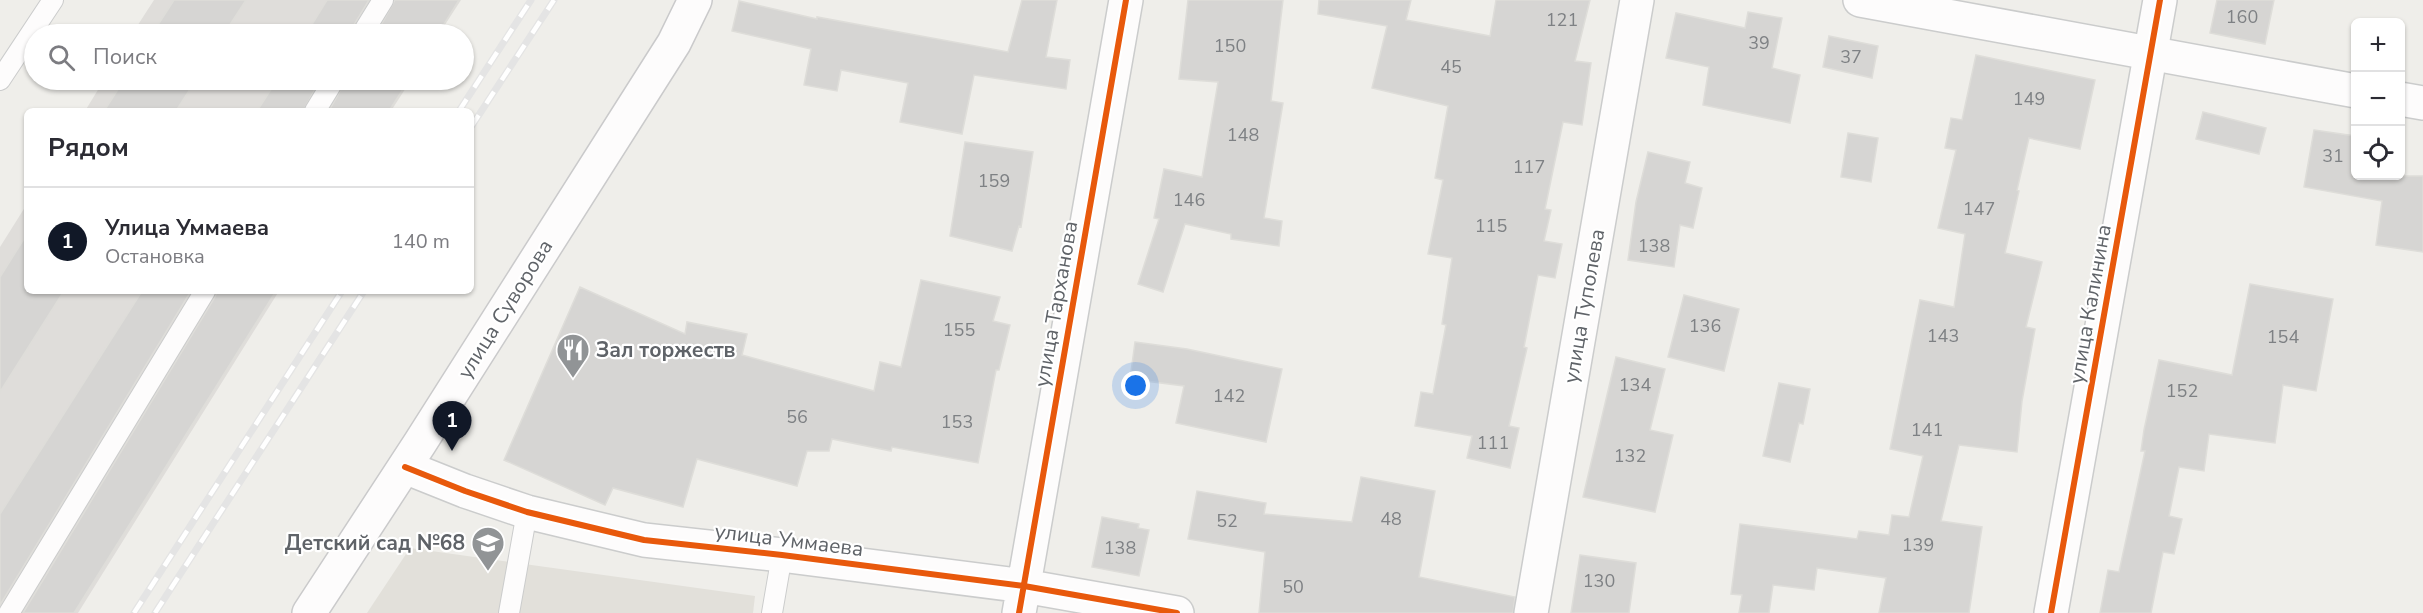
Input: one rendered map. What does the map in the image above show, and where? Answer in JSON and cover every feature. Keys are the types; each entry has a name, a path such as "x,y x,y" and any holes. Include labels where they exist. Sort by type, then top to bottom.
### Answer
{"street":[{"name":"улица Суворова","path":"309,613 674,43 694,0"},
{"name":"улица Тарханова","path":"1021,600 1126,0"},
{"name":"улица Туполева","path":"1531,613 1637,0"},
{"path":"1860,0 2351,90"},
{"name":"улица Калинина","path":"2051,613 2160,0"},
{"path":"2405,100 2423,103"},
{"name":"улица Уммаева","path":"405,466 465,491 527,512 644,540 782,555 1021,600 1177,613"}],"lane":[{"path":"37,24 53,0"},
{"path":"368,24 383,0"},
{"path":"0,80 24,44"},
{"path":"317,108 328,90"},
{"path":"9,613 203,294"},
{"path":"509,613 527,512"},
{"path":"772,613 782,555"}],"shaded area":[{"path":"154,0 461,0 445,24 138,24"},
{"path":"98,90 405,90 393,108 87,108"},
{"path":"24,209 24,294 277,294 78,613 0,613 0,247"},
{"name":"Детский сад №68","path":"410,548 755,596 753,613 367,613"}],"building":[{"path":"174,0 246,0 230,24 158,24"},
{"path":"327,0 369,0 354,24 312,24"},
{"path":"395,0 459,0 444,24 382,24"},
{"path":"1022,0 1057,0 1046,57 1070,60 1066,89 974,75 962,134 900,122 908,83 841,70 837,91 804,85 811,49 732,31 739,1 817,19 817,17 1008,52"},
{"path":"1188,0 1283,0 1271,101 1283,103 1264,218 1282,221 1279,246 1231,239 1231,234 1185,224 1163,292 1138,284 1159,219 1154,218 1164,169 1202,177 1218,82 1179,79"},
{"path":"1319,0 1411,0 1406,20 1490,36 1496,0 1590,0 1575,61 1591,63 1582,125 1563,122 1545,209 1551,210 1544,241 1562,244 1555,278 1538,275 1524,347 1527,348 1509,426 1519,428 1510,468 1467,458 1472,436 1415,426 1421,392 1433,394 1446,325 1442,324 1452,258 1428,254 1443,180 1435,178 1448,106 1372,88 1387,26 1318,14"},
{"path":"2217,0 2274,0 2265,44 2210,33"},
{"path":"1748,12 1782,18 1772,68 1800,75 1790,123 1703,105 1709,67 1666,58 1676,13 1745,28"},
{"path":"1829,36 1878,46 1872,78 1823,67"},
{"path":"1976,55 2095,80 2080,149 2029,138 2005,253 2042,262 2026,327 2035,329 2022,401 2017,452 1959,445 1941,521 1982,527 1969,613 1879,613 1886,578 1817,568 1814,590 1773,585 1769,613 1739,613 1742,595 1731,594 1740,524 1857,539 1859,531 1889,535 1892,515 1909,517 1923,456 1890,449 1920,300 1954,307 1965,234 1938,228 1956,150 1945,148 1951,118 1962,120"},
{"path":"118,90 190,90 178,108 106,108"},
{"path":"271,90 315,90 305,108 259,108"},
{"path":"341,90 403,90 391,108 331,108"},
{"path":"2203,112 2266,128 2259,154 2196,139"},
{"path":"2314,130 2351,135 2351,180 2405,180 2405,176 2423,176 2423,252 2376,245 2382,201 2304,187"},
{"path":"1848,133 1878,138 1871,182 1841,177"},
{"path":"965,142 1033,152 1021,227 1019,226 1012,251 950,236"},
{"path":"1648,152 1690,162 1685,183 1702,188 1693,228 1680,225 1674,267 1628,260 1636,202"},
{"path":"24,239 24,294 62,294 0,392 0,277"},
{"path":"921,280 1000,297 993,321 1010,325 999,370 996,370 978,463 892,447 891,451 832,439 829,451 807,451 797,486 697,459 683,507 613,488 605,505 504,460 580,287 685,334 687,322 747,334 742,355 874,391 880,362 901,367"},
{"path":"2250,284 2333,299 2316,391 2283,385 2275,443 2209,434 2204,471 2179,467 2169,516 2182,519 2174,554 2163,552 2151,613 2100,613 2108,570 2119,572 2145,451 2141,451 2144,430 2159,360 2232,375"},
{"path":"140,294 189,294 0,605 0,514"},
{"path":"216,294 274,294 74,613 23,613"},
{"path":"1684,295 1739,309 1724,371 1668,357"},
{"path":"1135,342 1187,349 1282,369 1266,442 1176,423 1184,386 1130,379"},
{"path":"1616,357 1665,369 1650,430 1673,435 1655,512 1583,497"},
{"path":"1779,383 1810,389 1803,424 1799,423 1790,462 1763,456"},
{"path":"1361,477 1435,491 1419,577 1515,597 1513,613 1259,613 1265,552 1188,539 1197,491 1266,503 1264,514 1352,522"},
{"path":"1102,517 1139,524 1138,528 1149,530 1139,576 1092,567"},
{"path":"1580,555 1636,563 1629,613 1571,613"}],"railway":[{"path":"474,88 531,0"},
{"path":"474,122 554,0"},
{"path":"461,108 473,90"},
{"path":"134,613 340,294"},
{"path":"155,613 362,294"}],"cycle path":[{"path":"1019,613 1126,0"},
{"path":"2051,613 2160,0"},
{"path":"405,467 527,512 644,540 1024,586 1177,613"}],"place":[{"name":"Зал торжеств","path":"573,379"},
{"name":"Улица Уммаева","path":"452,451"},
{"name":"Детский сад №68","path":"488,572"}]}
